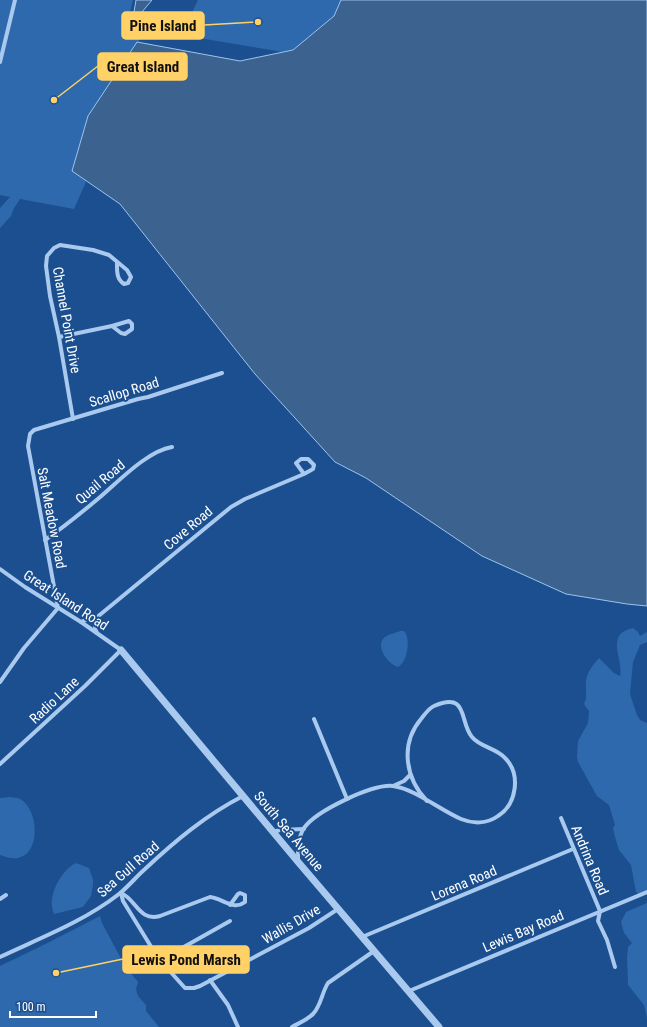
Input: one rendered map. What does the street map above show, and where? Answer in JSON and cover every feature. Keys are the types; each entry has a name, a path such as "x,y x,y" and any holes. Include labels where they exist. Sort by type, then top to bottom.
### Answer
{"street":[{"path":"0,62 15,0"},
{"name":"Channel Point Drive","path":"73,419 47,275 46,260 50,252 56,246 60,245 104,253 109,255 127,270 131,277 128,283 124,284 119,280 117,262"},
{"path":"59,337 129,321 133,326 130,331 123,334 112,326"},
{"name":"Scallop Road","path":"32,432 222,373"},
{"name":"Salt Meadow Road","path":"32,432 29,437 28,446 58,608"},
{"name":"Quail Road","path":"45,540 66,525 140,464 160,451 172,447"},
{"name":"Cove Road","path":"81,622 90,618 96,618 231,507 245,499 304,474"},
{"name":"Great Island Road","path":"0,569 98,633 121,650"},
{"path":"0,682 24,648 58,608"},
{"path":"96,618 96,629 98,633"},
{"name":"Radio Lane","path":"0,764 98,674 121,650"},
{"name":"South Sea Avenue","path":"121,650 272,832 439,1027"},
{"path":"393,786 411,793 465,821 472,823 483,822 497,817 508,807 516,788 514,774 505,757 473,739 469,733 465,718 459,706 448,702 431,707 416,726 412,734 408,754 410,775 418,792 427,801"},
{"path":"314,719 347,800"},
{"path":"299,863 298,848 304,829 318,816 347,800 380,787 393,786 410,775"},
{"name":"Sea Gull Road","path":"0,957 97,910 121,893 144,869 182,836 210,816 243,796"},
{"name":"Andrina Road","path":"561,818 600,911 598,921 607,940 615,967"},
{"path":"272,832 280,830 304,829"},
{"name":"Lorena Road","path":"362,937 573,849"},
{"name":"Lewis Bay Road","path":"408,991 647,892"},
{"path":"121,893 126,895 139,910 149,917 155,918 210,897 230,905"},
{"path":"121,893 123,901 158,958 166,957 230,921"},
{"path":"0,899 6,895"},
{"name":"Wallis Drive","path":"158,958 184,988 189,989 200,986 296,935 338,909"},
{"path":"292,1027 314,1013 324,988 328,983 374,951"},
{"path":"210,980 228,1005 238,1027"}],"shaded area":[{"path":"0,0 133,0 128,20 135,25 144,27 93,166 74,209 20,199 11,216 0,228 0,208 10,197 0,195"},
{"path":"136,0 152,0 142,12 137,14 134,12"},
{"path":"198,0 345,0 340,9 308,48 283,52 181,35"},
{"path":"341,0 647,0 647,606 566,594 482,556 366,478 335,462 255,374 120,204 72,171 88,116 137,42 240,61 293,50 334,16"},
{"path":"633,628 640,636 647,632 647,642 640,645 633,662 630,694 637,715 640,720 647,723 647,892 641,895 636,892 631,865 619,850 613,828 615,825 609,805 597,796 578,762 577,757 578,741 588,723 589,711 584,704 588,675 599,658 614,673 620,676 621,670 617,642 619,636 624,631"},
{"path":"400,631 404,631 406,634 408,644 404,660 398,667 387,659 381,645 385,637"},
{"path":"0,798 19,798 26,804 31,811 34,820 34,840 31,848 26,854 18,858 0,855"},
{"path":"76,863 89,868 93,880 91,896 83,907 54,914 52,900 56,885 65,872"},
{"path":"647,903 647,1018 644,1005 628,985 627,957 628,947 632,943 624,933 621,922 626,912"},
{"path":"100,916 102,923 125,966 138,982 136,989 138,996 146,1005 146,1011 159,1027 0,1027 0,966"}],"place":[{"name":"Pine Island","path":"258,22"},
{"name":"Great Island","path":"54,100"},
{"name":"Lewis Pond Marsh","path":"56,973"}]}
